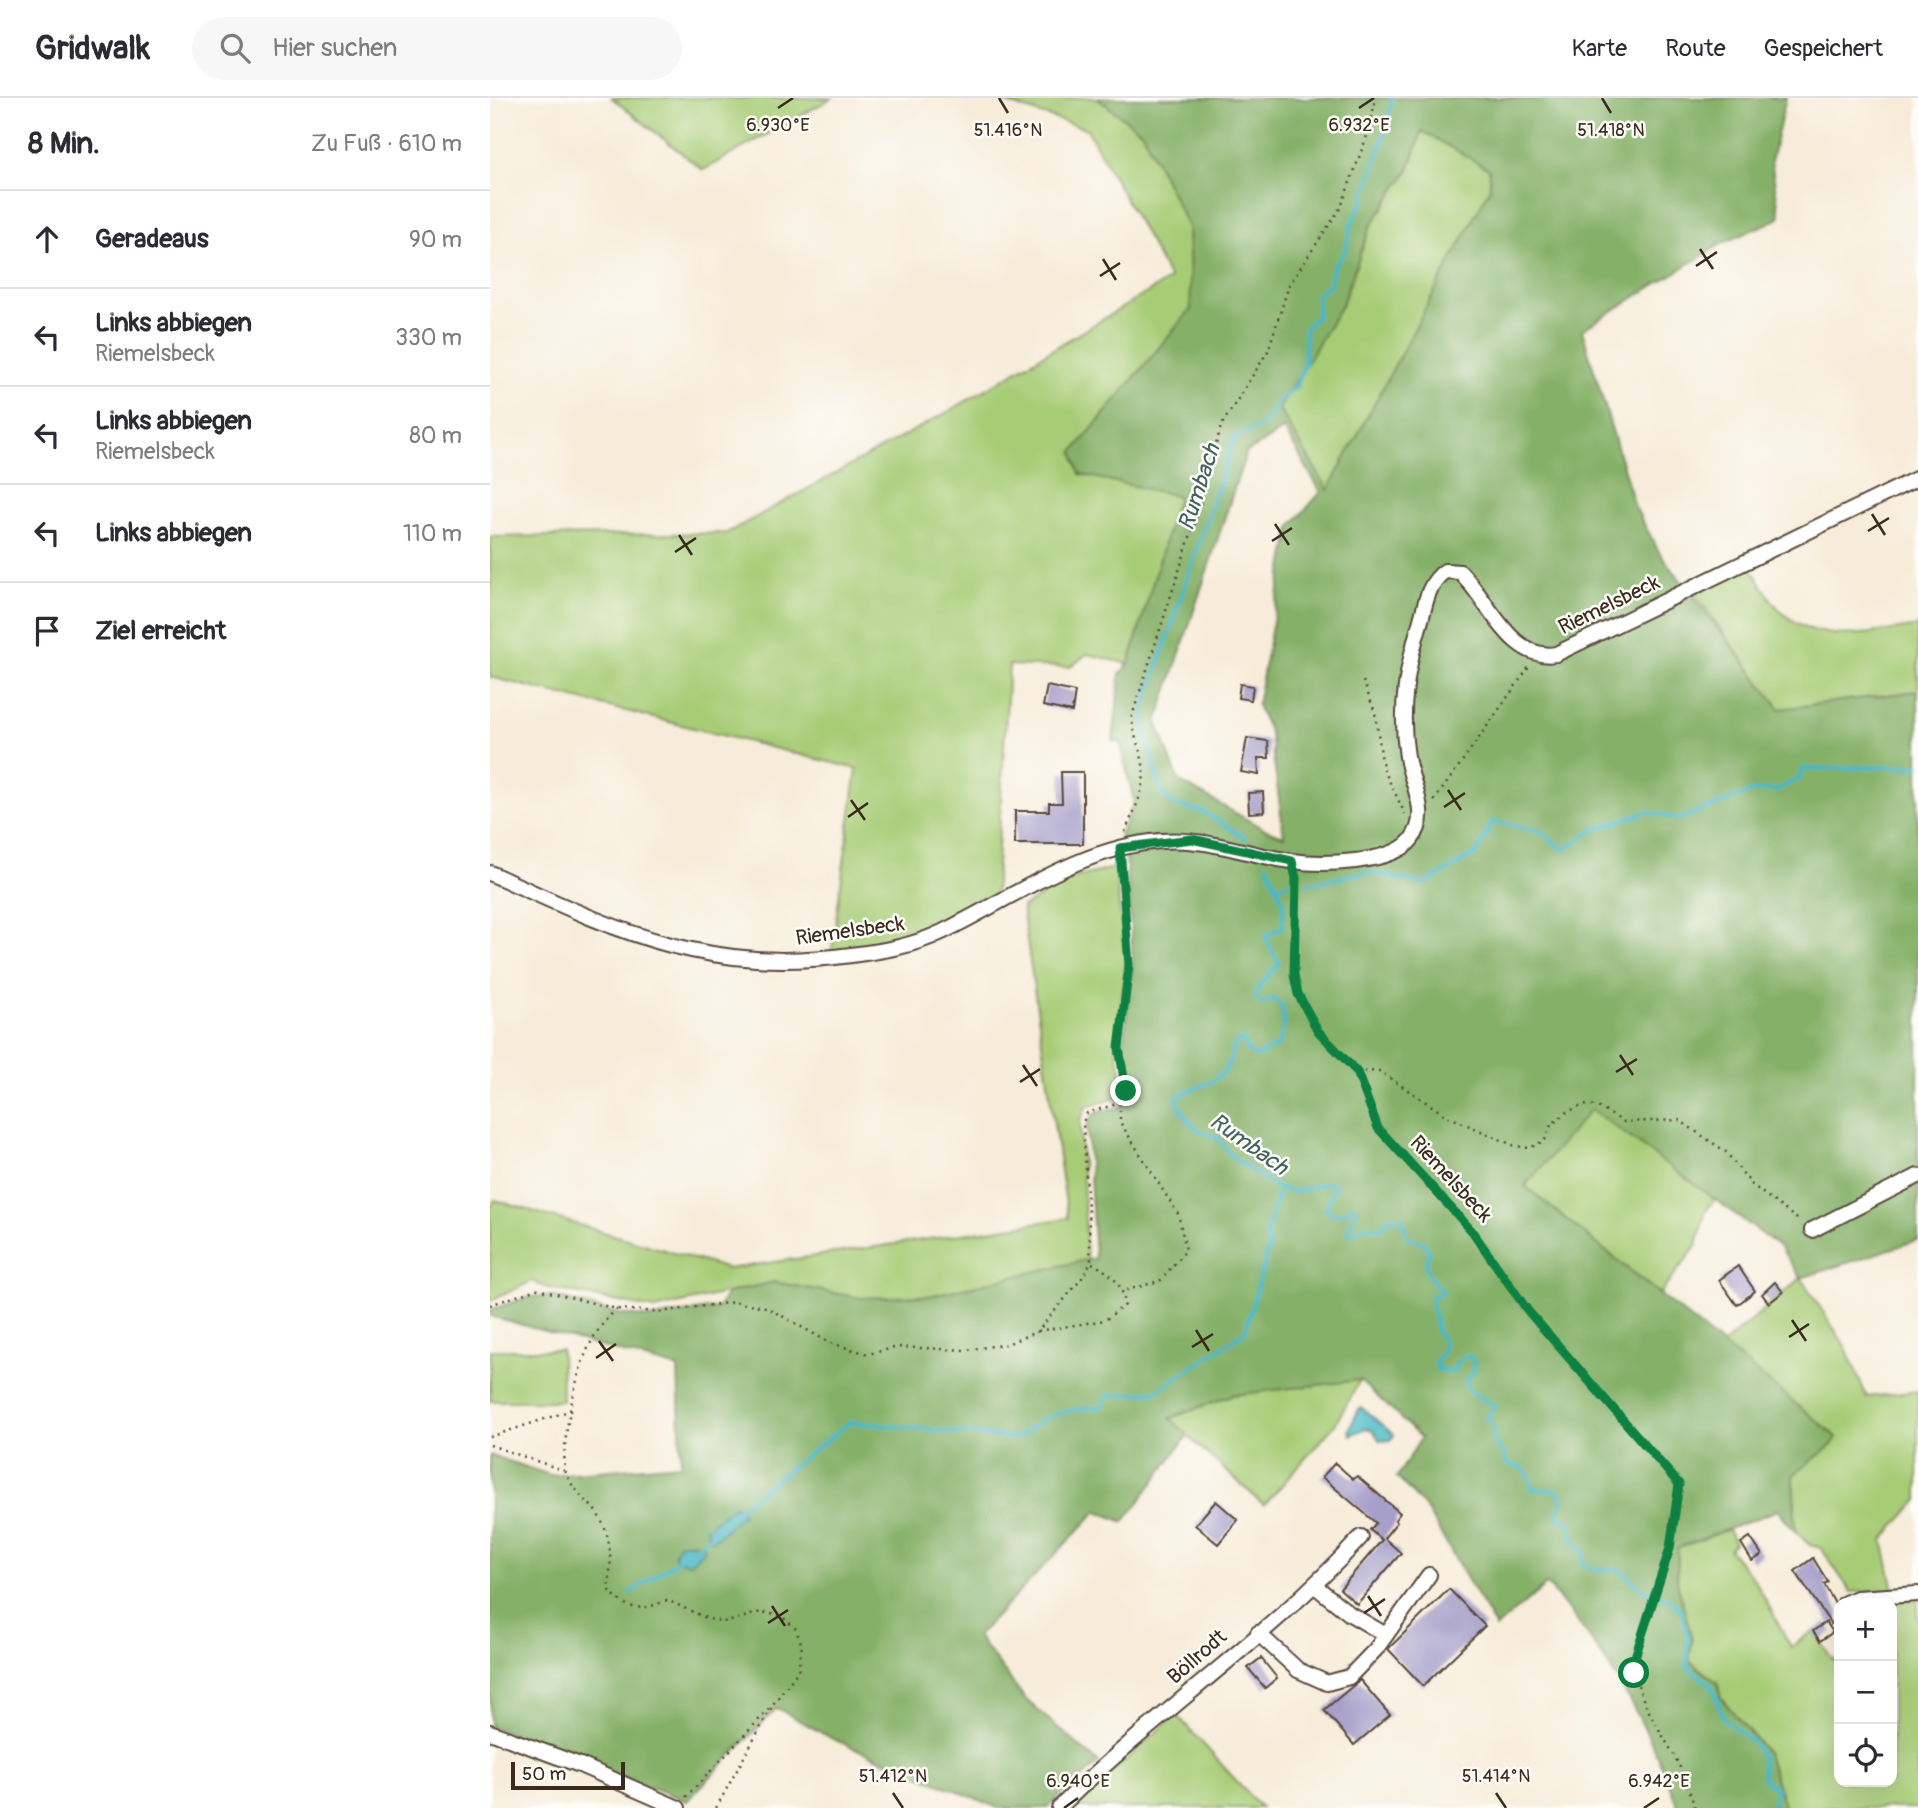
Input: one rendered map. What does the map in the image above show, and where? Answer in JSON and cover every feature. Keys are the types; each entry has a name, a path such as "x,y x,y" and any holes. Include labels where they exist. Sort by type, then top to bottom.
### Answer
{"street":[{"name":"Riemelsbeck","path":"1537,655 1556,654 1918,478"},
{"path":"1419,830 1422,815 1406,754 1405,681 1436,577 1451,570 1460,572 1505,628 1527,650 1537,655"},
{"name":"Riemelsbeck","path":"490,873 635,936 708,956 768,962 823,959 899,948 939,934 1078,863 1120,848 1192,839 1292,861 1348,861 1383,856 1408,844 1419,830"},
{"path":"1812,1230 1918,1177"},
{"name":"Böllrodt","path":"1059,1808 1096,1772 1315,1586 1361,1537"},
{"path":"1258,1633 1298,1670 1326,1683 1349,1677 1386,1635 1429,1575"},
{"path":"1315,1586 1350,1614 1386,1635"},
{"path":"1857,1598 1918,1594"},
{"path":"490,1732 682,1803"}],"path":[{"path":"1124,1291 1160,1282 1186,1250 1178,1214 1121,1122 1119,1102 1126,1091 1119,1048 1129,965 1120,848 1144,785 1143,764 1132,727 1132,716 1199,509 1221,426 1268,351 1289,285 1341,207 1368,133 1376,98"},
{"path":"1422,815 1447,785 1537,655"},
{"path":"1363,681 1375,712 1383,768 1401,809 1419,830"},
{"name":"Riemelsbeck","path":"1292,861 1296,878 1294,975 1298,994 1318,1031 1357,1072 1378,1128 1387,1141 1472,1231 1528,1311 1679,1484 1670,1548 1635,1657 1634,1673 1639,1689 1682,1771 1695,1808"},
{"path":"1357,1072 1380,1071 1447,1116 1516,1146 1530,1148 1545,1140 1551,1125 1567,1112 1583,1105 1596,1107 1624,1122 1679,1119 1726,1152 1752,1185 1812,1230"},
{"path":"1038,1331 1082,1278 1091,1262 1083,1122 1087,1113 1119,1102"},
{"path":"490,1306 537,1289 617,1309 659,1312 735,1302 766,1307 830,1343 868,1354 898,1347 966,1350 1007,1344 1038,1331 1105,1320 1125,1305 1124,1291 1109,1273 1091,1262"},
{"path":"617,1309 606,1318 585,1355 563,1446 565,1471 575,1492 601,1519 612,1564 608,1588 617,1600 632,1609 652,1608 667,1600 708,1619 727,1622 761,1612 781,1616 795,1628 802,1645 798,1671 774,1703 682,1803"},
{"path":"490,1437 572,1410"},
{"path":"490,1445 565,1471"},
{"path":"716,1808 774,1703"}],"green space":[{"path":"612,98 832,98 703,170"},
{"path":"992,98 1097,98 1142,132 1188,227 1191,309 1073,452 1080,474 1179,496 1129,664 1087,654 1070,667 1009,665 995,898 940,929 831,956 857,769 490,677 490,537 727,533 946,413 1170,279 1087,129"},
{"path":"1097,98 1786,98 1771,161 1780,218 1723,243 1582,330 1635,507 1659,552 1780,709 1918,691 1918,1240 1801,1278 1780,1247 1591,1109 1525,1186 1837,1437 1832,1445 1793,1475 1796,1532 1778,1510 1678,1548 1677,1582 1692,1640 1689,1661 1717,1682 1721,1698 1766,1752 1785,1808 1678,1808 1653,1746 1623,1689 1588,1636 1547,1584 1496,1628 1425,1507 1397,1477 1421,1438 1360,1380 1232,1395 1170,1418 1188,1435 1124,1522 1097,1511 977,1636 1026,1700 1099,1763 1046,1808 998,1808 833,1739 777,1708 687,1801 490,1726 490,1455 550,1475 681,1464 678,1368 490,1316 490,1310 528,1297 552,1296 619,1314 653,1318 719,1307 727,1293 774,1282 860,1298 929,1296 1095,1258 1087,1126 1096,1113 1122,1107 1131,1085 1123,1046 1133,962 1126,857 1120,835 1134,802 1120,742 1113,742 1120,674 1129,664 1178,496 1080,474 1073,452 1191,309 1188,227 1142,132","holes":["1422,131 1489,169 1490,188 1328,490 1279,409 1342,304 1370,227 1409,169","1284,429 1321,492 1291,526 1257,705 1270,733 1284,836 1264,829 1179,781 1157,722 1246,453"]},
{"path":"1422,131 1489,169 1490,189 1328,491 1278,409 1342,304 1370,227 1409,169"},
{"path":"1750,566 1777,607 1792,620 1808,628 1844,635 1918,626 1918,691 1780,709 1694,593"},
{"path":"1115,868 1126,966 1116,1048 1124,1086 1116,1098 1086,1107 1080,1122 1087,1260 929,1296 860,1298 774,1282 655,1309 545,1287 532,1281 490,1301 490,1208 495,1200 728,1269 1068,1218 1022,907 1074,878"},
{"path":"1591,1109 1715,1199 1705,1212 1697,1245 1660,1294 1524,1186"},
{"path":"1801,1278 1845,1346 1867,1397 1918,1391 1918,1500 1883,1540 1894,1590 1851,1592 1821,1548 1810,1545 1796,1532 1793,1475 1832,1445 1722,1345"},
{"path":"490,1350 561,1350 562,1401 490,1401"},
{"path":"1360,1380 1334,1426 1264,1505 1169,1419 1232,1395"},
{"path":"1728,1530 1735,1543 1729,1549 1756,1582 1791,1647 1813,1631 1834,1659 1834,1787 1897,1787 1897,1600 1918,1598 1918,1808 1785,1808 1766,1752 1721,1698 1717,1682 1689,1661 1692,1639 1677,1582 1678,1548"},
{"path":"1176,1714 1261,1808 1068,1808 1079,1797 1084,1799"}],"water":[{"path":"1362,1408 1394,1435 1391,1440 1380,1441 1373,1430 1366,1428 1351,1435 1349,1430 1358,1410"},
{"path":"735,1505 743,1514 714,1540 709,1538 706,1528"},
{"path":"680,1543 701,1543 704,1550 690,1563 677,1561 674,1553"}],"building":[{"path":"1240,684 1253,686 1251,700 1238,698"},
{"path":"1047,686 1075,692 1072,712 1043,706"},
{"path":"1247,738 1268,741 1269,758 1258,758 1259,775 1241,772"},
{"path":"1061,772 1083,772 1083,844 1015,844 1015,811 1049,811 1049,803 1062,803"},
{"path":"1263,792 1264,812 1249,813 1248,793"},
{"path":"1738,1266 1755,1291 1737,1305 1719,1280"},
{"path":"1775,1282 1783,1292 1769,1303 1762,1294"},
{"path":"1335,1463 1353,1479 1357,1476 1400,1513 1395,1520 1397,1522 1384,1538 1401,1553 1357,1604 1340,1589 1382,1540 1370,1530 1376,1523 1322,1477"},
{"path":"1216,1501 1238,1520 1218,1544 1195,1525"},
{"path":"1750,1537 1762,1555 1752,1561 1741,1543"},
{"path":"1813,1558 1828,1582 1824,1584 1834,1602 1834,1622 1831,1624 1795,1571"},
{"path":"1449,1589 1485,1626 1423,1686 1388,1649"},
{"path":"1826,1622 1833,1632 1820,1641 1813,1631"},
{"path":"1261,1658 1277,1678 1265,1688 1248,1668"},
{"path":"1360,1680 1390,1715 1354,1745 1324,1710"}],"waterway":[{"name":"Rumbach","path":"1245,838 1204,812 1174,805 1161,792 1143,722 1146,702 1234,438 1264,425 1278,402 1297,385 1305,362 1305,328 1317,317 1317,295 1330,284 1333,267 1346,250 1351,225 1363,201 1387,127 1392,98"},
{"path":"1307,884 1368,872 1425,884 1477,853 1493,821 1541,831 1564,850 1593,830 1647,812 1679,819 1754,791 1778,790 1800,778 1803,769 1918,766"},
{"name":"Rumbach","path":"1267,865 1284,904 1282,927 1265,937 1279,963 1258,988 1256,999 1262,1003 1272,999 1282,1005 1284,1025 1279,1045 1257,1056 1248,1052 1244,1041 1239,1040 1220,1075 1176,1098 1183,1112 1196,1128 1217,1137 1232,1157 1279,1189 1296,1192 1330,1182 1335,1186 1325,1210 1340,1215 1353,1206 1356,1210 1348,1231 1351,1235 1364,1226 1382,1228 1388,1218 1402,1218 1407,1237 1424,1243 1429,1253 1426,1264 1428,1274 1442,1290 1442,1294 1432,1295 1431,1300 1436,1331 1444,1341 1443,1352 1436,1360 1437,1369 1454,1372 1457,1361 1468,1356 1473,1360 1474,1371 1466,1381 1470,1392 1496,1406 1486,1419 1494,1428 1494,1443 1504,1453 1506,1464 1525,1470 1532,1489 1558,1491 1563,1501 1556,1516 1571,1523 1573,1540 1584,1551 1582,1564 1592,1569 1618,1569 1642,1589 1671,1600 1681,1610 1688,1636 1687,1666 1712,1686 1724,1719 1752,1742 1762,1756 1763,1779 1776,1788 1773,1808"},
{"path":"1277,888 1289,882"},
{"path":"736,1511 850,1422 1014,1438 1054,1416 1075,1410 1103,1407 1107,1396 1155,1392 1245,1332 1269,1245 1266,1237 1279,1189"},
{"path":"697,1546 712,1535"},
{"path":"630,1593 681,1558"}],"route":[{"path":"1126,1091 1119,1048 1129,965 1120,848 1158,841 1192,839 1292,861 1296,878 1294,975 1298,994 1318,1031 1357,1072 1378,1128 1387,1141 1472,1231 1528,1311 1679,1484 1670,1548 1645,1622 1635,1657 1634,1673"}]}
